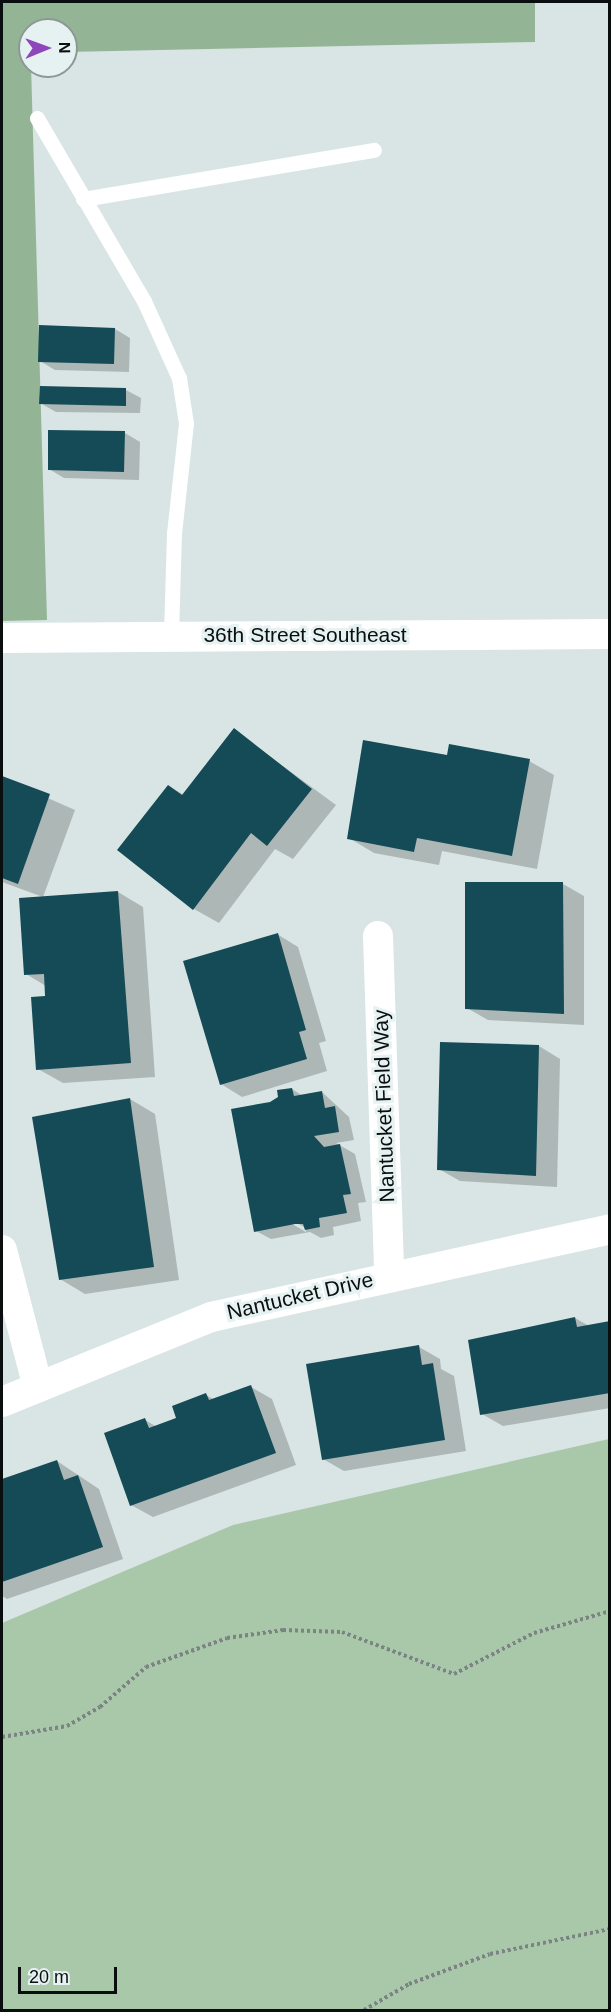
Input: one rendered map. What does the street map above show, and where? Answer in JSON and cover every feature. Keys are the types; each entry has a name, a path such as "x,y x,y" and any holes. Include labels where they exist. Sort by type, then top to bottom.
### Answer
{"street":[{"name":"36th Street Southeast","path":"2,638 609,634"},
{"name":"Nantucket Field Way","path":"378,936 389,1275"},
{"name":"Nantucket Drive","path":"2,1402 210,1317 389,1275 609,1229"},
{"path":"2,1250 38,1387"}],"lane":[{"path":"37,118 144,301 179,378 186,423 174,533 171,636"},
{"path":"83,199 374,150"}],"path":[{"path":"2,1737 68,1726 100,1707 124,1681 146,1667 226,1638 283,1630 342,1632 454,1674 534,1633 609,1611"},
{"path":"364,2010 409,1984 490,1954 609,1929"}],"green space":[{"path":"2,2 535,2 535,42 78,52 78,18 18,18 18,78 31,78 47,620 2,621"},
{"path":"609,1439 609,2010 2,2010 2,1623 233,1525"}],"building":[{"path":"39,325 115,328 114,364 38,362"},
{"path":"40,386 126,388 126,406 39,404"},
{"path":"48,430 125,431 124,472 48,470"},
{"path":"234,728 312,789 267,846 251,833 193,910 117,850 168,785 182,795"},
{"path":"363,740 447,755 449,744 530,759 512,856 417,838 414,852 347,839"},
{"path":"2,776 50,794 18,884 2,878"},
{"path":"465,882 563,882 564,1014 465,1009"},
{"path":"118,891 131,1063 36,1070 31,997 45,996 44,974 24,975 19,898"},
{"path":"278,933 306,1030 299,1032 307,1059 220,1085 183,961"},
{"path":"440,1042 539,1045 536,1176 437,1170"},
{"path":"292,1088 294,1096 322,1091 325,1108 335,1106 339,1132 314,1136 324,1147 340,1144 351,1194 343,1195 347,1213 319,1218 320,1227 305,1230 303,1224 295,1224 254,1232 231,1109 270,1102 278,1097 277,1090"},
{"path":"130,1098 154,1267 59,1280 32,1117"},
{"path":"575,1317 577,1327 610,1321 610,1393 480,1415 468,1340"},
{"path":"419,1345 422,1365 433,1363 445,1440 322,1460 306,1364"},
{"path":"251,1385 276,1453 130,1506 104,1433 145,1418 149,1428 176,1418 172,1406 206,1393 209,1400"},
{"path":"57,1460 64,1480 78,1475 103,1547 2,1582 2,1479"}]}
